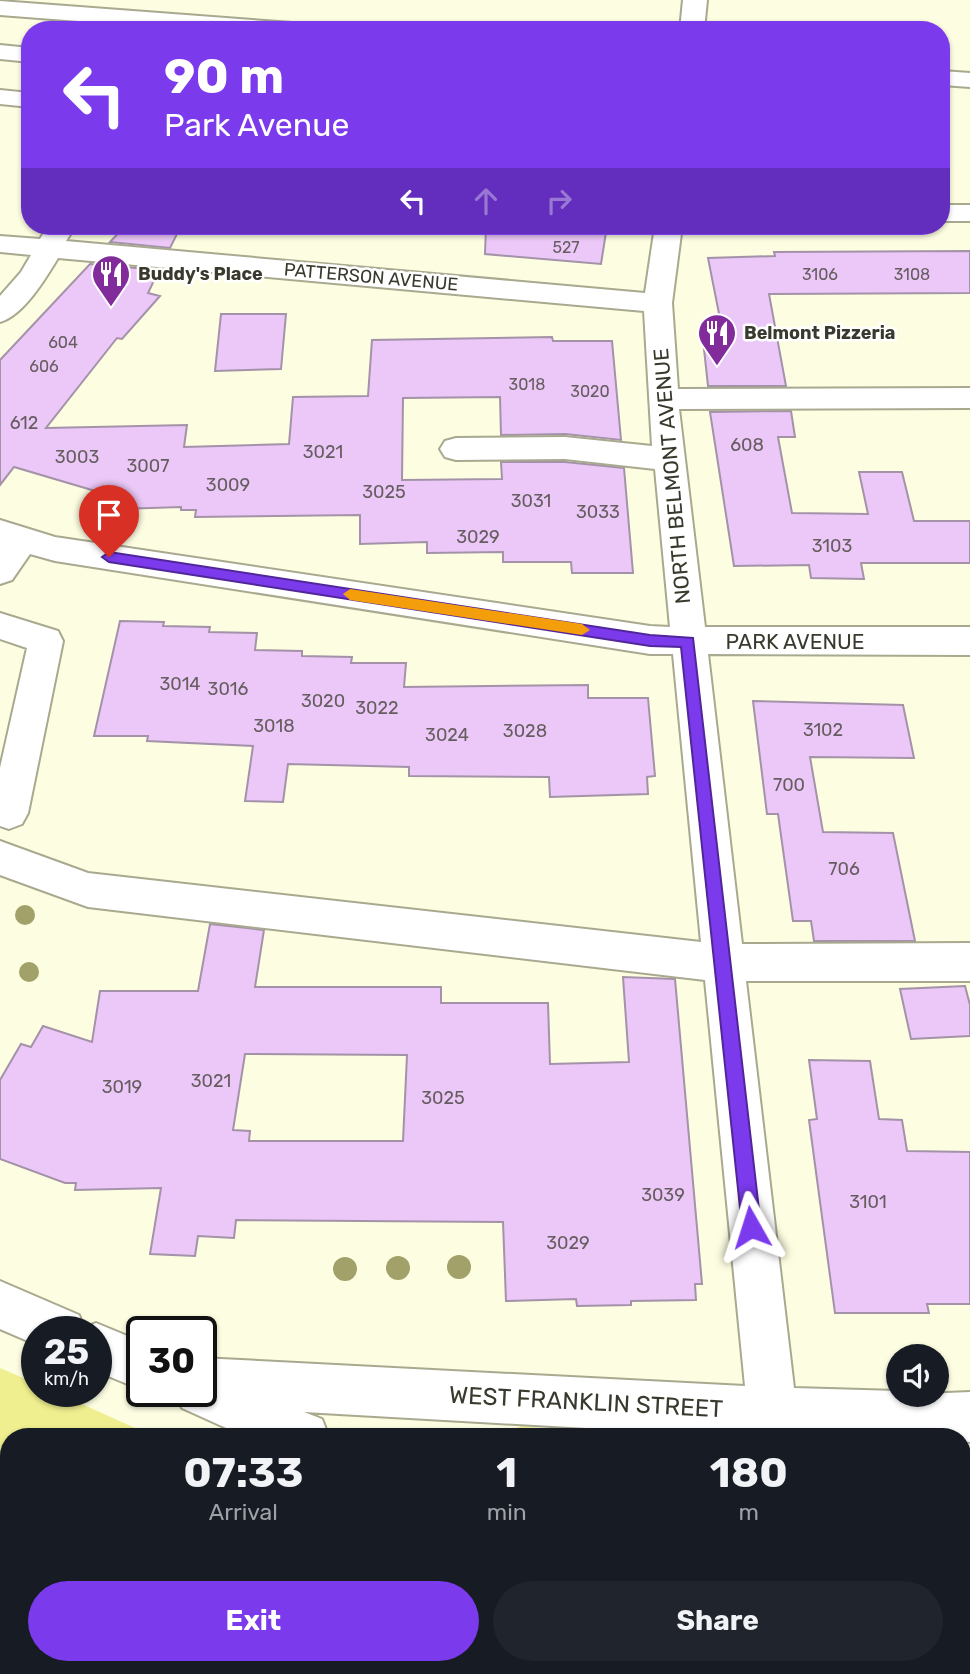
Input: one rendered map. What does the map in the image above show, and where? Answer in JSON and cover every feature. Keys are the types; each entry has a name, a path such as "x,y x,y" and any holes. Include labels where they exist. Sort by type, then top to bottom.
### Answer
{"street":[{"path":"693,21 695,0"},
{"path":"0,8 207,21"},
{"path":"0,52 21,54"},
{"path":"950,79 970,80"},
{"path":"0,97 21,99"},
{"path":"950,213 970,213"},
{"name":"NORTH BELMONT AVENUE","path":"668,235 658,303 663,399 770,1424"},
{"path":"0,313 33,277 55,237"},
{"name":"PATTERSON AVENUE","path":"0,244 55,237 658,303"},
{"path":"663,399 970,398"},
{"path":"456,449 565,448 669,459"},
{"path":"0,572 12,536"},
{"name":"PARK AVENUE","path":"12,536 68,551 650,640 970,641"},
{"path":"0,626 46,641 9,813"},
{"path":"0,858 88,890 722,963 970,962"},
{"path":"0,1305 25,1316"},
{"name":"WEST FRANKLIN STREET","path":"217,1383 770,1424 970,1417"},
{"path":"217,1399 283,1428"}],"shaded area":[{"path":"0,1368 21,1377 21,1407 88,1407 135,1428 0,1428"}],"building":[{"path":"117,235 176,235 170,248 110,242"},
{"path":"486,235 606,235 601,264 485,254"},
{"path":"970,251 970,293 769,294 786,386 708,386 704,349 726,349 708,258 775,256 774,252"},
{"path":"90,264 159,270 148,293 160,296 122,339 117,338 46,428 187,425 184,447 289,444 293,397 368,396 372,340 552,337 553,341 612,341 621,440 565,434 501,435 500,397 403,398 402,480 502,479 501,462 565,462 624,468 633,573 572,573 571,562 503,562 503,552 427,553 427,542 360,544 360,515 195,517 196,510 181,510 181,507 120,509 122,496 112,496 14,467 0,485 0,360"},
{"path":"221,314 286,314 281,369 215,371"},
{"path":"791,411 795,437 778,437 792,513 868,514 859,472 902,472 914,521 970,521 970,563 861,563 864,579 811,578 809,565 734,566 710,412"},
{"path":"120,621 164,622 163,626 210,627 209,632 257,633 255,650 302,651 302,656 352,657 351,663 406,663 404,687 588,685 588,698 648,698 655,776 647,777 648,794 550,797 549,777 409,776 409,767 288,764 283,802 245,801 253,746 147,741 148,736 94,736"},
{"path":"753,701 903,705 914,758 810,757 823,832 893,833 915,941 814,941 811,921 793,921 778,814 767,814"},
{"path":"210,924 264,930 255,987 441,987 441,1003 548,1003 550,1064 629,1062 623,977 675,979 702,1284 695,1284 696,1300 631,1301 631,1305 577,1306 576,1299 506,1301 503,1222 236,1220 234,1238 198,1236 195,1256 150,1254 161,1188 75,1190 76,1183 65,1183 0,1159 0,1080 21,1044 31,1047 43,1026 92,1042 100,991 198,991","holes":["245,1054 407,1055 403,1141 249,1141 250,1131 233,1130"]},
{"path":"965,986 970,1005 970,1036 911,1039 900,989"},
{"path":"809,1060 870,1061 879,1119 902,1120 907,1151 970,1152 970,1304 927,1304 929,1313 835,1313 809,1120 817,1119"}],"slow traffic":[{"path":"350,594 582,630"}],"place":[{"name":"Buddy's Place","path":"111,308"},
{"name":"Belmont Pizzeria","path":"717,367"}],"route":[{"path":"109,557 650,640 688,642 751,1227"}]}
